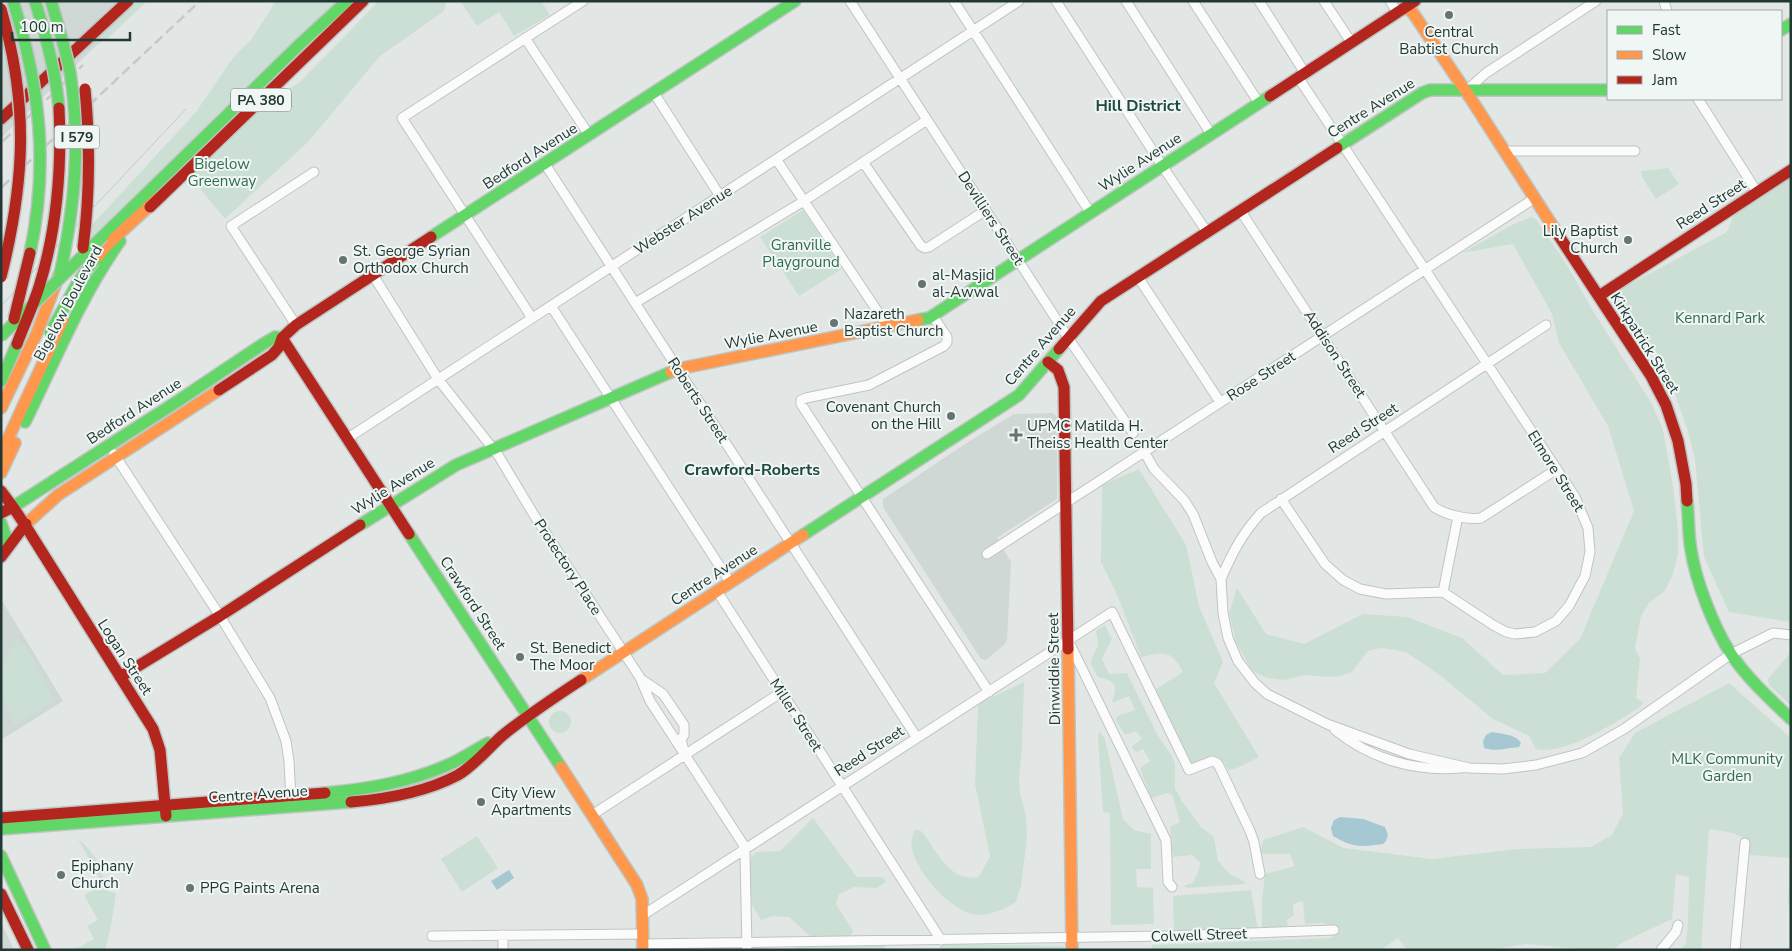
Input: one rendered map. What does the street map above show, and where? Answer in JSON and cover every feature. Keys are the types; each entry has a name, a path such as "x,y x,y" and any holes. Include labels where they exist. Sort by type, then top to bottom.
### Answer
{"main road":[{"name":"I 579","path":"2,341 14,319 29,268 39,206 41,175 39,117 35,85 24,37 13,1"},
{"path":"1,381 41,282 54,226 60,186 62,151 60,112 48,46 35,1"},
{"name":"I 579","path":"1,408 37,333 60,274 73,215 77,170 77,142 73,84 68,57 51,1"},
{"path":"59,1 69,24 80,63"},
{"path":"1,119 128,1"},
{"name":"Bigelow Boulevard","path":"2,341 103,236 347,1"},
{"name":"Bigelow Boulevard","path":"1,472 49,371 103,265 117,245 158,198 363,1"},
{"name":"Bedford Avenue","path":"1,557 25,525 58,495 272,355 279,347 282,338 296,325 795,1"},
{"name":"Wylie Avenue","path":"120,677 220,616 391,504 456,465 492,449 678,369 929,318 1406,7"},
{"name":"Kirkpatrick Street","path":"1406,7 1413,13 1466,91 1651,376 1666,405 1678,441 1683,462 1690,541 1696,575 1712,617 1731,654 1764,693 1791,719"},
{"path":"1,9 11,44 16,75 20,101 21,138 18,198 11,241 1,277"},
{"path":"1,454 64,319 76,281 83,248 89,201 91,159 83,80"},
{"name":"Centre Avenue","path":"1,829 166,811 292,801 405,781 449,765 500,738 624,652 1019,395 1031,384 1068,337 1101,301 1422,93 1430,90 1607,90"},
{"name":"Reed Street","path":"1598,296 1791,170"},
{"path":"1,433 50,333 78,282 107,245 158,198"},
{"name":"Bedford Avenue","path":"1,513 178,402 275,337 282,338"},
{"name":"Crawford Street","path":"282,338 637,886 642,899 643,943"},
{"name":"Dinwiddie Street","path":"1051,358 1064,387 1072,950"},
{"name":"Logan Street","path":"2,493 25,525 153,729 160,750 166,811"},
{"path":"1,522 6,530 7,538 1,557"},
{"name":"Centre Avenue","path":"1,818 166,811"},
{"path":"1,837 34,826"},
{"path":"1,856 45,950"},
{"path":"1,894 28,950"}],"street":[{"path":"532,318 402,118 583,1"},
{"name":"Devilliers Street","path":"850,1 1068,337 1133,433"},
{"path":"954,1 1090,212"},
{"name":"Webster Avenue","path":"348,438 1019,1"},
{"path":"1056,1 1162,166 1207,232"},
{"path":"1126,1 1211,134"},
{"path":"1194,1 1259,103"},
{"name":"Elmore Street","path":"1259,1 1342,144 1575,497 1583,512 1588,528 1590,552 1585,576 1578,592 1556,621 1542,629 1525,634 1506,632 1443,592"},
{"path":"1324,1 1350,42"},
{"name":"Kirkpatrick Street","path":"1390,1 1406,7"},
{"path":"1466,91 1486,73 1596,1"},
{"path":"526,38 589,135"},
{"path":"654,94 720,196"},
{"path":"1699,100 1757,192"},
{"path":"635,303 804,201 927,120"},
{"path":"1504,151 1634,150"},
{"path":"776,160 888,326"},
{"path":"863,162 921,246 925,248 986,210"},
{"name":"Roberts Street","path":"544,164 918,738"},
{"path":"296,325 231,226 314,172"},
{"name":"Rose Street","path":"987,554 1535,198"},
{"name":"Addison Street","path":"1240,210 1434,507 1440,511 1458,516 1473,519 1481,518 1557,469"},
{"name":"Protectory Place","path":"373,275 438,379 492,449 641,679 659,690 685,729"},
{"path":"1138,277 1220,402"},
{"path":"551,306 730,582"},
{"path":"932,315 947,337 947,342 944,346 869,385 806,398 801,400 801,404 989,692"},
{"name":"Reed Street","path":"1221,579 1235,546 1248,527 1261,513 1546,326"},
{"path":"178,402 184,412"},
{"path":"109,446 220,616 270,698 280,722 289,761 292,801"},
{"path":"1145,453 1154,469 1184,500 1193,514 1212,562 1221,579 1222,613 1228,638 1238,661 1255,683 1267,694 1328,724 1409,754 1469,768 1503,769 1536,765 1582,753 1640,718 1731,654 1773,633 1791,635"},
{"path":"1281,499 1325,564 1343,580 1360,589 1386,594 1443,592 1458,516"},
{"name":"Miller Street","path":"717,591 941,940"},
{"name":"Reed Street","path":"643,915 1112,612 1190,770 1212,761 1220,766 1250,831 1260,874"},
{"path":"1068,640 1166,840 1168,882 1172,887"},
{"path":"641,679 648,698 745,849 747,946"},
{"path":"648,698 649,692 659,690"},
{"path":"592,815 782,692"},
{"path":"685,729 681,739 685,755"},
{"path":"672,736 678,736 685,729"},
{"path":"1735,950 1745,843"},
{"path":"1661,950 1676,932 1678,924"},
{"name":"Colwell Street","path":"432,936 503,935 643,943 747,946 1334,930"},
{"path":"503,935 503,950"}],"shaded area":[{"path":"1,1 142,1 1,138"},
{"path":"1053,413 1057,417 1057,499 997,538 1011,562 1007,640 1005,644 986,660 981,659 883,507 883,499 968,442 1014,414"},
{"path":"1,599 63,701 1,740"},
{"path":"1,922 14,950 1,950"}],"green space":[{"path":"138,1 147,1 105,41 96,46 93,44"},
{"path":"276,1 337,1 92,238 92,225 196,112 235,55 251,40"},
{"name":"Bigelow Greenway","path":"379,1 446,1 444,11 380,56 309,141 225,219 197,185 200,181 194,170 260,107 300,82"},
{"path":"460,1 541,1 550,15 514,36 499,12 477,26"},
{"path":"1668,168 1679,184 1656,199 1642,177 1641,171"},
{"name":"Kennard Park","path":"1791,178 1791,622 1729,612 1704,557 1695,459 1687,428 1663,360 1615,300 1623,288 1727,232 1734,214"},
{"name":"Granville Playground","path":"803,210 842,269 799,296 760,237"},
{"path":"1531,217 1536,219 1567,265 1593,311 1652,404 1663,430 1673,486 1678,530 1678,554 1673,574 1665,591 1649,603 1641,616 1635,648 1640,659 1636,698 1643,702 1640,707 1604,729 1575,743 1548,750 1536,749 1529,736 1493,719 1441,676 1406,652 1383,648 1368,651 1352,672 1340,676 1305,675 1284,680 1268,678 1252,671 1236,642 1229,613 1237,588 1266,634 1304,644 1363,614 1407,617 1462,638 1503,675 1545,673 1580,639 1634,511 1608,426 1559,343 1552,314 1513,244 1462,253 1512,225"},
{"path":"1139,469 1186,545 1199,606 1223,662 1214,683 1259,757 1235,769 1228,770 1224,762 1212,757 1192,765 1156,689 1183,672 1175,659 1166,654 1161,653 1141,657 1118,597 1101,562 1102,485"},
{"path":"1105,625 1112,639 1102,659 1109,674 1127,673 1158,736 1172,756 1175,764 1175,788 1182,801 1200,826 1214,837 1218,861 1230,874 1246,882 1244,884 1188,888 1183,886 1193,883 1199,870 1200,862 1192,855 1173,857 1170,827 1180,822 1172,795 1168,793 1151,798 1140,768 1150,761 1143,749 1136,752 1132,748 1142,739 1136,731 1125,735 1116,721 1117,716 1135,710 1129,696 1112,703 1115,692 1113,683 1098,677 1091,665 1091,660 1098,645 1096,631"},
{"path":"16,639 26,646 54,700 15,725 1,698 1,669"},
{"path":"1791,652 1791,706 1769,685 1768,679"},
{"path":"1024,682 1019,776 1020,793 1026,816 1027,839 1021,886 1016,902 1008,907 980,915 970,913 949,901 930,883 913,853 911,844 914,830 920,830 951,870 959,875 979,877 990,856 975,784 978,704"},
{"name":"MLK Community Garden","path":"1729,683 1791,738 1791,904 1788,905 1790,858 1749,855 1748,840 1733,833 1709,829 1701,950 1680,950 1686,944 1689,877 1676,874 1672,919 1623,942 1612,950 1526,944 1489,950 1407,950 1398,938 1381,950 1151,950 1152,945 1332,938 1338,928 1323,923 1305,924 1303,901 1293,904 1294,915 1287,920 1288,929 1262,928 1262,900 1265,874 1295,866 1290,854 1260,854 1263,840 1303,827 1344,848 1432,859 1517,849 1591,847 1612,835 1623,813 1619,758 1635,733"},
{"path":"556,711 564,711 571,718 571,726 564,733 556,733 549,726 549,718"},
{"path":"1099,731 1105,739 1123,819 1134,830 1151,834 1151,869 1136,869 1137,887 1153,888 1154,924 1111,925 1110,813 1103,812"},
{"path":"813,818 857,877 883,877 886,882 877,888 854,887 839,894 836,904 853,931 850,936 810,936 789,917 772,916 761,920 752,905 749,859 757,852 780,851"},
{"path":"477,836 498,868 462,892 441,859"},
{"path":"78,839 97,862 105,890 116,893 105,950 74,950 94,939 87,926 98,920 84,895 103,885"},
{"path":"1251,890 1258,930 1174,932 1173,896"},
{"path":"940,944 1064,946 1064,950 940,950"},
{"path":"885,945 885,950 791,950 795,947"}],"water":[{"path":"1492,732 1512,736 1521,743 1519,747 1506,749 1493,750 1484,748 1483,741 1486,735"},
{"path":"1340,817 1363,819 1385,827 1388,835 1386,841 1383,844 1362,846 1352,845 1340,840 1333,836 1331,828 1334,820"},
{"path":"509,870 514,878 497,890 491,881"}],"tram line":[{"path":"1,306 186,109"}],"railway":[{"path":"2,187 200,1"},
{"path":"3,141 83,65"}],"traffic: fast":[{"path":"13,1 30,64 39,126 39,188 30,253"},
{"path":"35,1 50,54 59,108"},
{"path":"51,1 70,72 76,148 73,198 60,274"},
{"path":"103,236 299,45 347,1"},
{"path":"431,237 795,1"},
{"path":"1782,29 1791,24"},
{"path":"1337,148 1422,93 1430,90 1607,90"},
{"path":"918,320 929,318 1270,96"},
{"path":"1,336 103,236"},
{"path":"25,422 81,306 120,241"},
{"path":"50,333 78,282 94,261"},
{"path":"13,507 263,344 275,337 282,338"},
{"path":"1,381 17,344"},
{"path":"803,535 1019,395 1059,349"},
{"path":"360,525 456,465 671,372"},
{"path":"1687,501 1689,538 1693,563 1706,604 1718,631 1731,654 1744,671 1791,719"},
{"path":"1,523 6,537 3,553"},
{"path":"409,534 561,767"},
{"path":"325,793 373,787 420,776 450,764 488,743"},
{"path":"1,829 351,802"},
{"path":"1,856 45,950"}],"traffic: slow":[{"path":"1406,7 1413,13 1471,99 1559,236"},
{"path":"94,261 107,245 158,198"},
{"path":"1,408 37,333 59,275"},
{"path":"1,454 63,320"},
{"path":"671,372 918,320"},
{"path":"26,524 58,495 219,390"},
{"path":"1,473 15,443"},
{"path":"581,680 803,535"},
{"path":"1068,649 1072,950"},
{"path":"561,767 637,885 642,899 643,950"}],"traffic: jam":[{"path":"1,119 128,1"},
{"path":"150,207 363,1"},
{"path":"1270,96 1415,1"},
{"path":"1,9 10,44 20,111 19,175 15,208 1,277"},
{"path":"83,248 88,168 85,89"},
{"path":"17,344 39,287 54,221 60,154 59,108"},
{"path":"1059,349 1101,301 1337,148"},
{"path":"1599,296 1791,170"},
{"path":"1559,236 1651,376 1666,405 1678,441 1686,484 1687,501"},
{"path":"219,390 272,355 279,347 282,338 296,325 431,237"},
{"path":"14,319 30,253"},
{"path":"282,338 409,534"},
{"path":"1048,362 1058,370 1064,387 1068,649"},
{"path":"1,491 13,507"},
{"path":"1,513 13,507 25,525 1,557"},
{"path":"26,524 153,729 160,750 166,816"},
{"path":"120,677 220,616 360,525"},
{"path":"351,802 406,794 433,786 458,775 512,728 581,680"},
{"path":"1,818 325,793"},
{"path":"1,894 28,950"}],"place":[{"name":"Central Babtist Church","path":"1449,15"},
{"name":"Lily Baptist Church","path":"1628,240"},
{"name":"St. George Syrian Orthodox Church","path":"343,260"},
{"name":"al-Masjid al-Awwal","path":"922,284"},
{"name":"Nazareth Baptist Church","path":"834,323"},
{"name":"Covenant Church on the Hill","path":"951,416"},
{"name":"UPMC Matilda H. Theiss Health Center","path":"1016,435"},
{"name":"St. Benedict The Moor","path":"520,657"},
{"name":"City View Apartments","path":"481,802"},
{"name":"Epiphany Church","path":"61,875"},
{"name":"PPG Paints Arena","path":"190,888"}],"district":[{"name":"Hill District","path":"1138,106"},
{"name":"Crawford-Roberts","path":"752,470"}]}
